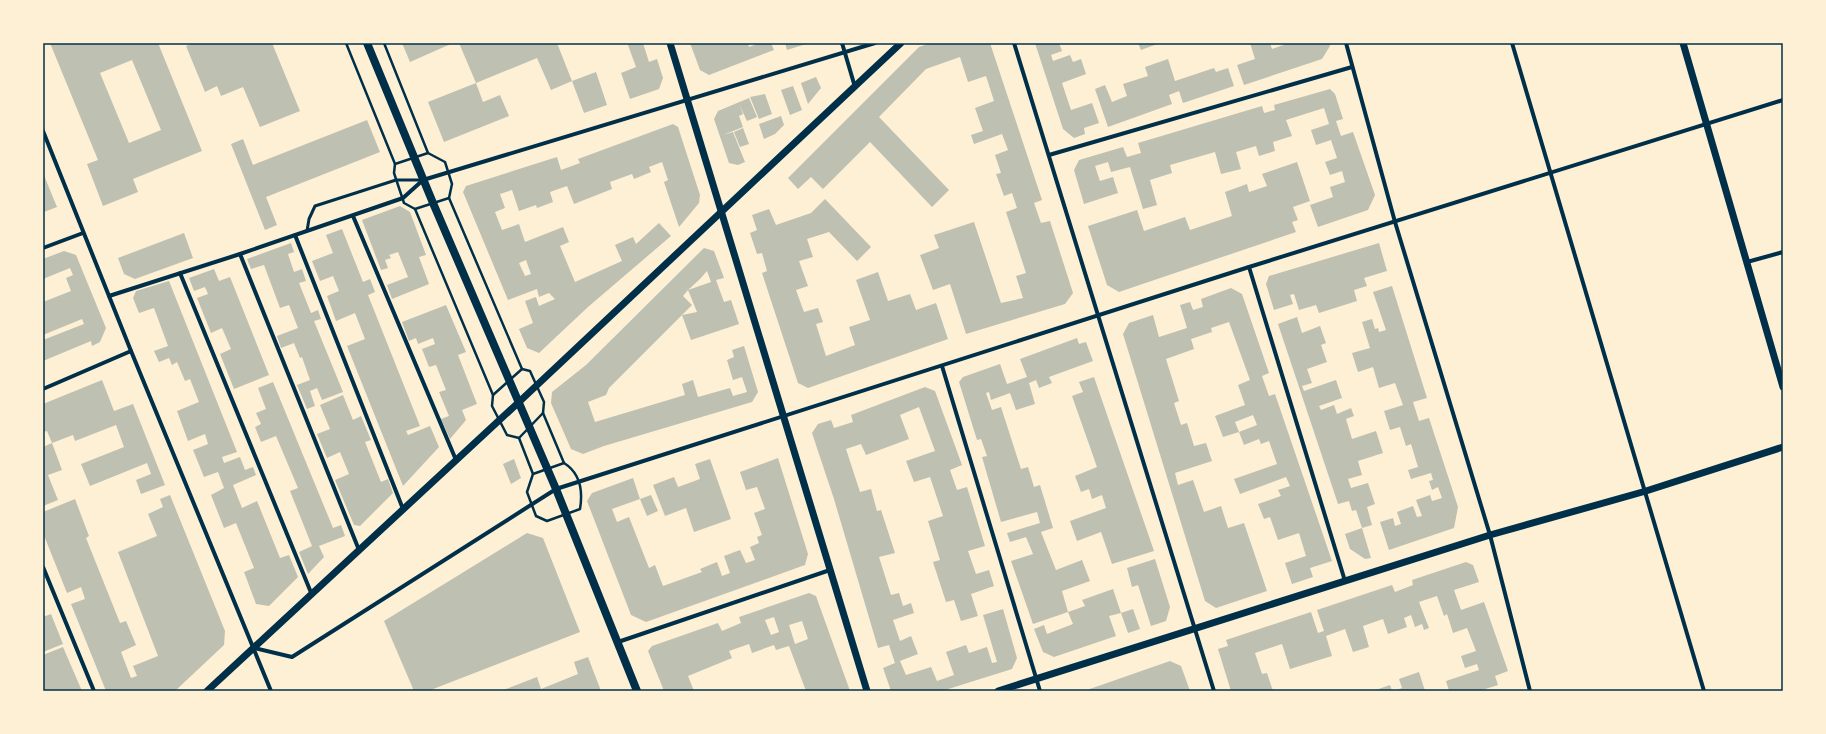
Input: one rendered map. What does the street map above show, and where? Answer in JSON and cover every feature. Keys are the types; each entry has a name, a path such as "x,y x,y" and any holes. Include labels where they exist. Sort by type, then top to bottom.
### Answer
{"main road":[{"path":"367,43 423,180 530,426 637,691"}],"street":[{"path":"670,43 867,691"},
{"path":"842,43 856,88"},
{"path":"109,296 240,254 402,198 423,180 875,43"},
{"path":"207,691 856,88 901,43"},
{"path":"1014,43 1214,691"},
{"path":"1346,43 1395,222 1490,535 1530,691"},
{"path":"1512,43 1552,173 1704,691"},
{"path":"1683,43 1783,387"},
{"path":"1049,156 1352,67"},
{"path":"254,648 292,657 556,489 1249,267 1783,100"},
{"path":"43,131 131,351 271,691"},
{"path":"353,216 456,460"},
{"path":"43,248 83,233"},
{"path":"295,235 403,509"},
{"path":"1747,262 1783,252"},
{"path":"240,254 359,550"},
{"path":"1249,267 1345,580"},
{"path":"180,273 312,595"},
{"path":"43,389 131,351"},
{"path":"942,366 1040,691"},
{"path":"998,691 1345,580 1490,535 1646,491 1783,447"},
{"path":"43,567 94,691"},
{"path":"617,642 830,570"}],"lane":[{"path":"307,231 308,219 315,206 396,180 423,180"}],"path":[{"path":"346,43 395,164 394,173 396,180"},
{"path":"384,43 428,153 445,162 452,184 449,198 522,369"},
{"path":"395,164 428,153"},
{"path":"402,198 404,203 414,209 493,395 492,406 499,421 507,435 519,438"},
{"path":"414,209 449,198"},
{"path":"493,395 522,369"},
{"path":"519,438 533,474 527,492 536,516 547,521 580,509 583,494 573,469 564,463 543,413 544,402 530,371 522,369"},
{"path":"519,438 543,413"},
{"path":"533,474 564,463"}],"building":[{"path":"50,43 158,43 202,151 133,179 138,192 103,206 87,164 98,160","holes":["132,60 161,130 129,143 100,73"]},
{"path":"194,43 272,43 300,111 260,127 243,87 221,96 217,86 205,92 186,46"},
{"path":"402,43 453,43 410,62"},
{"path":"459,43 557,43 572,81 551,90 537,58 476,83"},
{"path":"643,43 649,62 657,59 663,78 659,89 630,99 621,73 636,67 628,45"},
{"path":"690,43 748,43 749,47 760,43 771,43 774,50 709,75 700,70"},
{"path":"785,43 809,43 787,50"},
{"path":"931,43 990,43 1042,200 1034,203 1041,223 1050,221 1073,293 1065,304 966,334 950,284 933,290 920,255 939,248 934,235 974,222 1001,303 1023,298 1016,276 1026,273 1006,212 1017,208 1012,193 1004,196 996,174 1001,173 995,155 1008,150 1002,134 974,144 971,135 983,131 975,108 994,101 986,76 968,82 960,57 926,69 879,117 949,190 932,207 870,142 823,189 811,177 798,189 788,178 919,47"},
{"path":"1035,43 1059,43 1062,51 1051,55 1053,61 1070,55 1073,62 1081,59 1086,74 1062,83 1071,110 1092,103 1099,123 1084,128 1085,134 1074,138 1063,129"},
{"path":"1138,43 1160,43 1141,50"},
{"path":"1250,43 1270,43 1272,49 1289,43 1329,43 1330,46 1322,59 1244,85 1237,65 1255,59"},
{"path":"1168,59 1175,81 1214,68 1216,72 1228,68 1234,86 1183,103 1179,91 1169,95 1172,104 1108,127 1095,89 1105,85 1112,102 1127,96 1123,84 1148,76 1145,67"},
{"path":"596,72 607,105 584,113 572,81"},
{"path":"816,77 821,88 808,104 801,83"},
{"path":"476,83 483,102 500,95 509,116 444,142 428,102"},
{"path":"793,86 802,110 790,115 781,90"},
{"path":"1330,89 1335,94 1343,119 1336,121 1341,136 1353,132 1375,195 1368,210 1318,227 1310,205 1333,197 1330,187 1345,182 1342,171 1330,175 1325,162 1337,158 1331,140 1316,145 1311,130 1329,124 1324,108 1286,120 1292,136 1273,142 1275,151 1259,156 1256,146 1236,152 1241,169 1221,174 1215,152 1170,165 1172,173 1150,180 1157,205 1143,209 1130,167 1111,172 1108,162 1095,166 1100,181 1113,177 1118,193 1084,204 1074,170 1079,160 1123,147 1127,157 1141,153 1138,143 1262,106 1264,113 1275,110 1274,105"},
{"path":"765,94 772,114 759,119 750,97"},
{"path":"749,98 757,117 747,121 739,104 743,114 739,116 743,127 723,135 733,132 745,162 738,165 729,163 714,119 718,111"},
{"path":"781,116 784,125 775,134 764,139 759,124"},
{"path":"367,120 380,152 266,197 277,225 265,230 231,144 243,139 253,165"},
{"path":"673,124 678,127 700,195 699,203 679,227 664,182 668,180 662,162 649,167 651,172 634,179 632,174 610,182 612,189 574,204 567,186 550,192 553,202 537,208 536,205 519,211 512,190 500,194 505,208 495,212 502,230 519,224 525,242 563,227 569,242 560,246 575,282 622,261 615,245 633,237 636,244 659,223 671,236 588,307 539,353 527,348 519,329 533,323 525,301 536,297 539,306 555,299 549,293 539,297 537,289 508,300 463,192 466,186 557,157 561,170 580,163 578,159","holes":["526,260 531,274 525,276 519,263"]},
{"path":"743,128 749,144 740,147 734,132"},
{"path":"1297,162 1310,201 1293,207 1298,220 1292,222 1296,232 1119,292 1107,285 1088,226 1137,210 1144,231 1185,217 1190,230 1232,216 1225,192 1247,184 1249,192 1267,186 1262,174"},
{"path":"43,173 57,207 44,212 43,210"},
{"path":"825,199 871,247 857,261 829,232 807,239 813,257 799,261 808,286 796,290 804,312 818,308 823,322 816,324 826,356 855,345 849,327 870,320 856,280 878,272 888,301 910,294 916,310 936,303 948,339 808,388 798,383 762,273 767,271 762,253 757,254 750,233 757,230 752,215 769,209 776,225 811,213"},
{"path":"400,206 410,212 426,255 419,257 429,284 392,299 387,285 408,277 398,252 389,255 391,258 385,260 388,268 381,270 362,220"},
{"path":"342,229 363,282 370,279 375,292 368,295 420,426 406,431 408,435 430,426 439,447 403,486 347,346 365,339 355,313 336,321 327,296 339,291 333,276 320,281 312,261 333,253 326,235"},
{"path":"184,233 193,258 135,279 124,274 118,258"},
{"path":"291,243 294,252 288,254 294,272 302,269 306,281 299,283 311,313 318,310 321,319 314,321 343,392 322,400 317,388 310,391 315,406 307,409 297,385 310,380 302,357 300,358 294,343 281,348 277,336 298,328 289,305 280,308 264,265 251,269 247,259"},
{"path":"1379,243 1387,271 1364,278 1367,286 1354,290 1357,301 1319,313 1316,305 1299,310 1294,294 1290,295 1293,304 1274,310 1266,284 1269,276"},
{"path":"704,248 714,251 724,278 716,280 724,302 731,300 739,324 691,340 682,315 609,388 606,395 588,402 595,422 685,395 682,384 693,380 698,397 730,388 733,396 747,392 742,377 733,380 727,360 734,357 732,350 744,346 758,392 752,402 604,446 583,454 571,449 551,403 552,392 586,365","holes":["707,271 711,282 688,290 700,279","688,290 697,312 682,315 692,305 683,296"]},
{"path":"64,251 76,255 106,328 100,342 92,346 91,341 43,361 43,340 84,324 82,319 43,335 43,302 71,291 66,278 73,275 70,268 43,279 43,259"},
{"path":"214,269 219,281 230,277 269,375 234,389 220,354 231,349 222,328 211,333 197,298 208,294 205,287 194,291 189,278"},
{"path":"169,281 237,452 222,457 224,463 240,457 245,470 253,467 256,475 233,485 242,508 257,501 280,558 289,555 298,577 269,606 256,604 244,572 254,568 236,523 224,528 211,495 224,488 218,472 204,477 193,450 208,444 205,434 188,441 177,411 199,402 190,379 185,381 177,362 172,365 169,358 159,362 154,351 168,346 154,308 139,313 133,298 136,291"},
{"path":"1392,286 1427,398 1413,402 1419,421 1429,418 1458,507 1454,528 1389,550 1380,522 1393,518 1395,526 1401,524 1397,512 1413,506 1417,517 1422,516 1416,500 1430,495 1432,501 1442,498 1438,487 1432,490 1429,481 1433,480 1431,473 1411,479 1408,470 1418,467 1411,444 1406,446 1400,427 1390,430 1384,411 1403,405 1395,383 1379,388 1373,367 1358,372 1352,353 1370,348 1362,322 1372,319 1375,329 1378,328 1379,332 1386,330 1373,292"},
{"path":"1231,288 1242,294 1269,373 1262,376 1269,396 1275,394 1332,561 1310,568 1313,577 1292,584 1285,563 1306,556 1299,533 1278,540 1270,517 1264,519 1258,504 1281,496 1278,490 1290,486 1286,477 1240,494 1234,479 1277,464 1269,441 1261,444 1259,439 1244,445 1239,432 1223,437 1215,416 1245,405 1238,385 1250,380 1229,322 1211,328 1212,332 1191,339 1194,349 1166,359 1179,401 1174,403 1181,425 1187,423 1194,446 1206,443 1212,461 1175,473 1178,485 1193,480 1204,512 1221,506 1228,528 1244,523 1267,591 1216,608 1205,601 1123,334 1129,323 1153,315 1159,337 1187,328 1180,305 1190,302 1193,310 1203,307 1201,299","holes":["1253,415 1257,425 1239,432 1235,422"]},
{"path":"446,305 466,352 458,355 477,404 462,410 466,420 450,439 441,419 449,416 439,392 446,390 436,365 429,367 422,349 435,344 433,338 418,344 416,338 409,341 402,322"},
{"path":"1297,317 1302,333 1320,326 1326,343 1321,345 1327,362 1307,369 1312,383 1302,386 1304,391 1336,380 1342,398 1319,406 1321,410 1334,405 1337,414 1351,408 1354,416 1346,419 1352,439 1376,431 1383,453 1358,461 1362,475 1348,479 1351,488 1368,483 1375,504 1367,507 1372,525 1362,528 1356,510 1352,511 1349,501 1338,504 1278,324"},
{"path":"1077,338 1079,344 1086,342 1093,361 1049,377 1052,383 1039,388 1036,380 1029,383 1035,404 1016,410 1010,393 991,400 989,392 986,393 992,410 1001,407 1021,469 1028,467 1034,487 1040,485 1053,528 1041,532 1056,570 1082,560 1090,581 1062,591 1068,612 1033,624 1011,561 1033,554 1026,537 1010,542 1007,533 1040,523 1037,512 1001,522 982,457 987,456 981,439 977,440 959,382 963,377 1000,364 1007,384 1027,377 1020,359"},
{"path":"1094,377 1154,551 1112,564 1101,532 1077,541 1070,521 1106,508 1102,495 1092,499 1089,489 1081,492 1075,476 1097,467 1072,396 1083,392 1079,382"},
{"path":"102,380 114,411 133,404 165,485 141,494 136,480 151,474 147,463 90,486 81,464 124,447 116,425 75,441 73,435 52,443 47,431 43,432 43,404"},
{"path":"273,382 333,528 341,525 345,536 319,546 324,557 308,574 299,552 312,546 290,491 298,488 276,436 261,442 255,427 261,424 256,413 266,409 258,388"},
{"path":"925,387 935,391 962,465 950,470 957,490 967,487 985,546 968,551 976,574 989,570 994,586 971,594 978,616 961,621 954,600 946,602 933,562 940,560 928,521 943,516 930,477 914,482 906,461 935,451 919,407 900,415 909,439 866,455 861,444 846,449 860,492 871,489 877,511 881,510 895,553 879,557 891,595 899,593 903,606 911,603 914,613 893,620 900,641 911,636 918,654 900,661 906,675 931,667 937,681 954,675 946,652 966,645 969,653 987,647 992,663 997,662 983,615 1003,609 1017,658 1012,669 942,691 891,691 883,668 895,663 889,645 878,648 834,499 812,433 818,424 831,420 834,428 853,422 851,415"},
{"path":"343,395 353,420 361,416 371,440 365,442 381,482 388,479 393,493 360,526 354,525 335,480 349,474 340,452 327,458 317,434 330,429 320,405"},
{"path":"52,443 62,470 48,475 58,500 43,506 43,447"},
{"path":"778,458 808,554 805,565 646,622 631,615 587,501 592,493 633,478 640,499 612,509 617,522 629,517 649,568 655,565 663,586 702,572 700,569 717,562 722,576 730,573 724,556 740,550 746,563 755,560 750,547 759,543 757,537 762,535 754,513 765,509 757,487 746,490 740,472"},
{"path":"514,459 521,478 511,484 503,464"},
{"path":"710,459 731,519 694,532 686,508 665,516 653,485 674,477 678,487 700,479 695,464"},
{"path":"170,495 225,631 224,645 175,691 106,691 71,604 85,599 81,587 67,593 43,533 43,512 75,499 89,536 86,538 120,623 126,621 136,645 121,652 131,678 137,676 133,666 158,656 118,552 157,536 148,514 163,507 160,499"},
{"path":"651,495 658,511 647,516 640,499"},
{"path":"1362,528 1371,558 1365,559 1350,549 1345,534"},
{"path":"527,533 543,538 580,632 428,691 414,691 384,621"},
{"path":"1155,559 1170,607 1166,621 1151,626 1138,585 1132,587 1127,568"},
{"path":"1466,562 1473,565 1479,582 1454,590 1461,610 1484,602 1508,671 1495,676 1498,685 1479,691 1449,691 1446,681 1479,670 1477,664 1465,668 1461,656 1476,651 1467,628 1453,633 1447,614 1444,616 1437,596 1419,602 1429,628 1424,630 1422,624 1415,627 1411,615 1404,618 1407,627 1388,634 1383,619 1363,626 1369,647 1353,652 1345,629 1326,636 1332,656 1290,669 1282,644 1255,653 1262,674 1267,673 1273,691 1231,691 1218,649 1228,646 1226,640 1311,612 1318,633 1324,631 1317,610 1392,585 1395,592 1413,585 1412,580"},
{"path":"1113,589 1121,613 1109,616 1116,636 1054,657 1043,652 1034,629 1044,625 1047,634 1073,624 1068,612 1085,606 1082,600"},
{"path":"809,593 816,596 850,691 806,691 789,646 776,650 774,645 752,653 749,644 729,651 732,658 688,676 694,691 664,691 648,651 652,646 718,623 722,631 741,623 739,617","holes":["774,617 779,632 771,635 765,620","802,621 808,639 795,644 789,625"]},
{"path":"1133,609 1140,629 1128,633 1121,613"},
{"path":"51,614 63,644 43,652 43,617"},
{"path":"63,647 82,691 43,691 43,655"},
{"path":"588,657 601,691 501,691 537,677 541,689 578,674 574,662"},
{"path":"1170,661 1181,666 1190,691 1084,691"},
{"path":"1419,672 1425,691 1394,691 1402,688 1399,679"},
{"path":"1390,685 1392,691 1373,691"}]}
